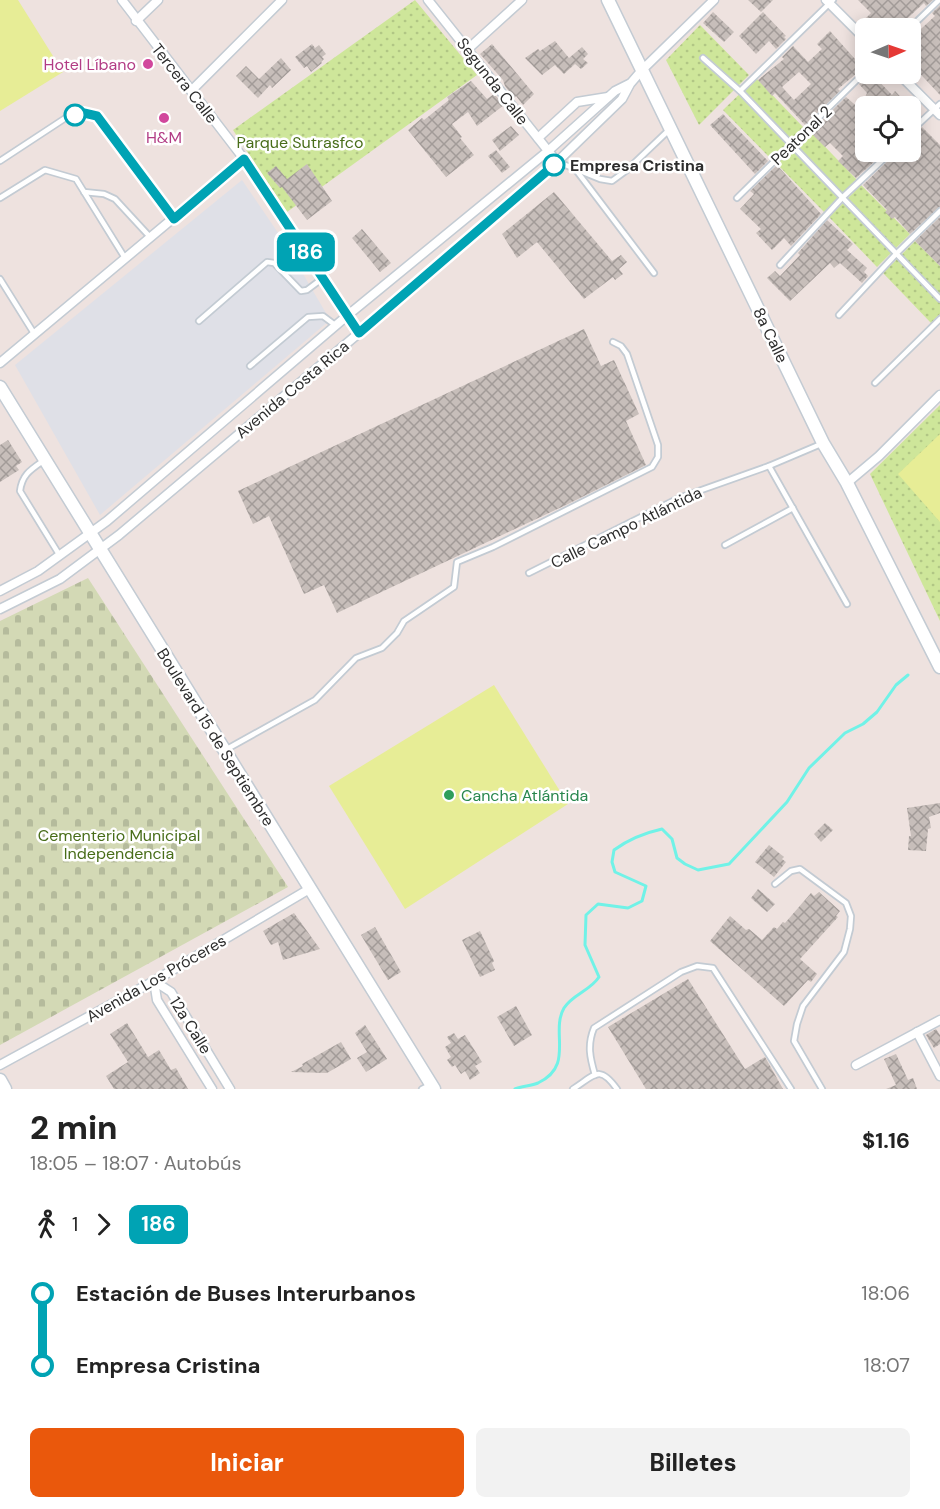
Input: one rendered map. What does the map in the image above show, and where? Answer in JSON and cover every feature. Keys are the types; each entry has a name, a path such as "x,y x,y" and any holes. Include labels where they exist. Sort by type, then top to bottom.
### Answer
{"street":[{"name":"Tercera Calle","path":"122,0 244,159 359,333"},
{"path":"136,21 158,0"},
{"path":"191,91 282,0"},
{"name":"Segunda Calle","path":"428,0 557,162"},
{"path":"468,49 522,0"},
{"name":"8a Calle","path":"608,0 823,443 847,483 940,667"},
{"path":"630,84 714,0"},
{"path":"829,1 855,28"},
{"name":"Avenida Costa Rica","path":"0,591 38,571 91,533 335,325 548,151 615,91 630,84"},
{"name":"Avenida Costa Rica","path":"0,609 60,579 100,549 359,333 557,162 622,99 630,84"},
{"path":"910,84 938,109"},
{"path":"538,138 577,102 609,97"},
{"path":"0,363 244,159"},
{"name":"Boulevard 15 de Septiembre","path":"0,387 310,888 430,1088"},
{"path":"847,483 879,456 940,395"},
{"name":"Avenida Los Próceres","path":"0,1065 154,981 310,888"},
{"name":"12a Calle","path":"154,981 157,1000 212,1089"},
{"name":"12a Calle","path":"154,981 171,992 230,1089"},
{"path":"856,1065 940,1020"},
{"path":"918,1032 940,1076"},
{"path":"0,1080 5,1089"}],"lane":[{"path":"920,18 939,0"},
{"path":"740,91 829,1"},
{"path":"703,58 740,91 940,298"},
{"name":"Peatonal 2","path":"737,198 855,82"},
{"path":"921,123 938,109"},
{"path":"0,162 67,117 84,113 97,116 174,219"},
{"path":"557,162 600,179 612,181 627,170 670,129"},
{"path":"780,265 881,162"},
{"path":"576,169 654,273"},
{"path":"0,198 45,170 75,179 126,260"},
{"path":"84,192 104,194 115,199 151,238"},
{"path":"839,315 940,211"},
{"path":"199,321 267,262 274,263 301,291 307,290 323,278"},
{"path":"0,279 35,336"},
{"path":"250,366 308,317 323,316 335,325"},
{"path":"875,383 940,319"},
{"path":"224,751 315,700 356,658 382,648 397,633 404,621 454,587 457,562 493,547 652,467 658,457 658,445 627,354 621,346 613,342"},
{"name":"Calle Campo Atlántida","path":"529,573 679,498 769,466 823,443"},
{"path":"45,459 26,474 21,481 20,491 60,556"},
{"path":"769,466 847,604"},
{"path":"725,545 793,507"},
{"path":"775,884 791,871 800,869 846,903 850,916 850,929 844,952 803,1006 794,1041 822,1089"},
{"path":"595,1075 588,1041 594,1028 681,972 697,966 713,968 791,1089"},
{"path":"573,1089 595,1075 603,1073 617,1089"}],"shaded area":[{"path":"242,180 285,243 330,320 100,515 15,365"}],"green space":[{"path":"0,0 18,0 63,72 0,111"},
{"name":"Parque Sutrasfco","path":"415,0 477,75 287,212 233,130"},
{"path":"700,25 749,75 699,125 666,60"},
{"path":"756,78 804,128 772,160 723,110"},
{"path":"809,130 857,180 824,212 776,163"},
{"path":"861,185 910,234 877,267 829,217"},
{"path":"915,241 940,266 940,314 931,323 883,273"},
{"path":"940,405 940,621 870,474"},
{"path":"940,434 940,522 898,474"},
{"name":"Cementerio Municipal Independencia","path":"88,578 288,887 0,1045 0,621"},
{"name":"Cancha Atlántida","path":"494,685 568,804 405,909 329,786"}],"building":[{"path":"748,0 773,0 761,12"},
{"path":"858,0 933,0 926,6 924,3 908,18 866,18 871,13"},
{"path":"940,5 940,95 921,75 921,29 935,16 932,13"},
{"path":"713,12 734,32 724,42 703,23"},
{"path":"763,12 786,36 784,37 786,39 776,49 769,41 756,54 739,36"},
{"path":"830,31 855,59 855,75 838,89 840,91 805,125 775,93 772,96 758,80 784,59 782,57 793,46 808,62 822,49 817,44","holes":["799,72 811,84 794,100 782,87"]},
{"path":"555,41 569,58 582,47 588,54 583,59 588,63 581,69 575,64 564,74 555,65 542,75 525,58"},
{"path":"312,44 315,48 319,45 326,54 322,57 324,59 322,63 311,72 307,66 304,68 295,57"},
{"path":"492,44 534,94 523,105 516,96 514,98 503,80 480,54"},
{"path":"281,58 291,70 272,88 270,85 258,98 236,76 246,66 259,79"},
{"path":"471,81 487,99 494,94 504,105 477,126 468,112 452,124 474,155 446,177 408,130 449,100 447,97"},
{"path":"859,84 882,84 892,95 895,91 900,96 866,96 867,93"},
{"path":"846,97 855,105 855,162 874,162 856,178 838,161 843,156 830,143 825,147 810,132"},
{"path":"723,114 768,161 755,174 710,125"},
{"path":"511,126 519,135 500,151 492,140"},
{"path":"921,128 940,145 940,207 910,234 895,217 892,219 885,212 887,210 863,185 887,162 921,162"},
{"path":"496,150 510,167 502,173 488,156"},
{"path":"307,164 332,201 307,220 282,187 280,188 267,173 276,166 287,179"},
{"path":"777,165 821,214 791,246 784,238 772,250 756,233 761,229 740,209 754,194 750,191"},
{"path":"554,192 612,261 621,255 627,262 619,269 623,274 615,280 613,277 584,299 537,242 517,258 502,234"},
{"path":"940,217 940,266 915,241"},
{"path":"827,220 853,244 847,250 867,268 864,272 868,276 862,283 840,263 834,268 830,263 790,301 767,278 775,271 780,276 800,255 798,253"},
{"path":"362,229 391,263 380,272 352,238"},
{"path":"584,329 601,366 614,360 639,414 626,421 646,465 337,613 324,585 304,594 269,516 253,524 238,491"},
{"path":"8,440 22,462 16,466 19,470 0,482 0,445"},
{"path":"940,803 940,813 929,817 931,828 928,829 926,851 908,850 909,836 911,836 907,808"},
{"path":"825,823 833,830 821,842 814,834"},
{"path":"769,845 784,857 782,859 786,862 774,877 755,862"},
{"path":"758,889 775,904 767,912 751,898"},
{"path":"819,892 840,911 836,916 838,917 800,959 817,974 811,982 808,980 784,1006 710,941 730,916 762,940 774,927 777,929 783,922 785,923 811,893 814,896"},
{"path":"294,913 320,949 283,960 278,942 271,945 263,931"},
{"path":"375,927 401,972 388,980 361,935"},
{"path":"480,931 494,961 492,963 495,970 480,977 462,940"},
{"path":"688,979 745,1069 765,1057 783,1089 646,1089 608,1027"},
{"path":"516,1006 532,1035 514,1046 497,1017"},
{"path":"127,1023 148,1057 159,1050 171,1070 176,1068 188,1089 114,1089 106,1076 128,1062 110,1034"},
{"path":"365,1025 387,1059 366,1072 357,1058 367,1052 355,1033"},
{"path":"936,1029 940,1035 940,1044 934,1048 926,1035"},
{"path":"454,1033 458,1039 465,1035 482,1062 475,1066 480,1073 470,1080 465,1071 461,1074 455,1065 452,1067 447,1060 451,1057 445,1047 451,1043 447,1037"},
{"path":"341,1042 351,1059 327,1073 291,1072 303,1066 302,1064"},
{"path":"896,1054 908,1080 913,1078 917,1089 886,1089 896,1085 884,1059"}],"waterway":[{"path":"515,1089 538,1083 549,1076 556,1067 560,1048 560,1017 564,1008 599,977 585,945 586,915 598,904 628,908 642,901 646,886 615,872 612,862 614,850 637,837 662,829 672,839 677,858 685,864 698,870 729,864 787,802 809,768 845,733 863,724 877,712 896,685 908,675"}],"bus line":[{"name":"186","path":"75,115 84,113 97,116 174,219 244,159 359,333 554,165"}],"place":[{"name":"Hotel Líbano","path":"148,64"},
{"name":"H&M","path":"164,118"},
{"name":"Empresa Cristina","path":"554,165"},
{"name":"Cancha Atlántida","path":"449,795"}]}
